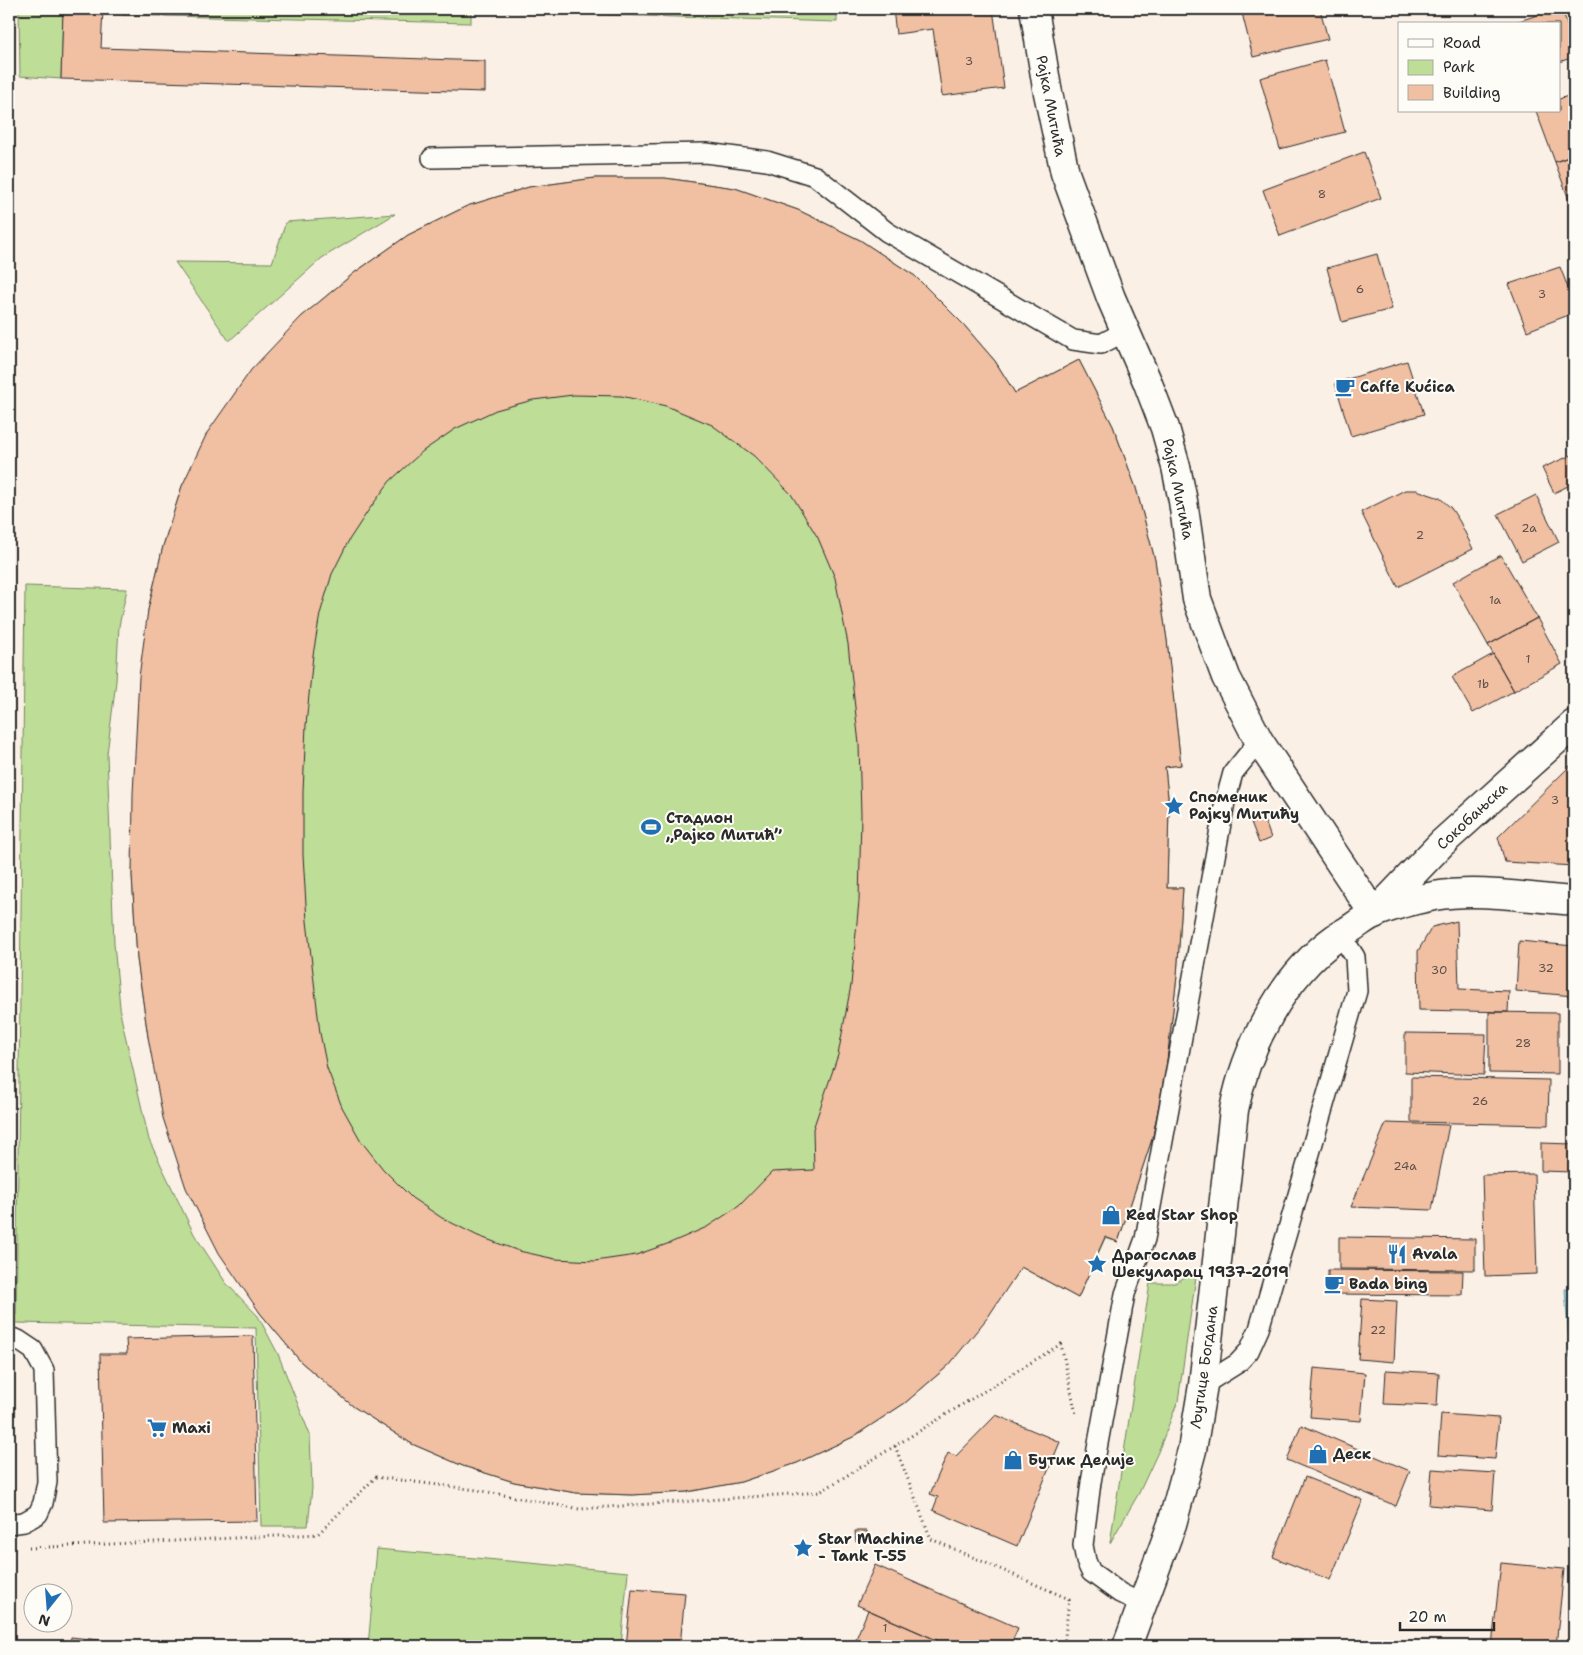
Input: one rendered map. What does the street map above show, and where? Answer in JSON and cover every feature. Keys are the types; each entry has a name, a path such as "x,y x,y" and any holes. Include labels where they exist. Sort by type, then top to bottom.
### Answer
{"street":[{"name":"Рајка Митића","path":"1034,9 1046,88 1065,173 1124,332 1147,381 1165,428 1183,501 1197,599 1226,677 1259,741 1374,914"},
{"name":"Сокобањска","path":"1374,914 1442,843 1574,724"},
{"name":"Љутице Богдана","path":"1127,1646 1172,1524 1192,1450 1203,1384 1234,1110 1238,1090 1256,1041 1283,994 1296,976 1338,936 1374,914 1404,902 1448,895 1482,894 1574,902"}],"lane":[{"path":"432,158 706,153 767,161 815,176 887,232 1073,340 1101,344 1124,332"},
{"path":"1142,1604 1120,1593 1092,1572 1086,1560 1083,1545 1091,1482 1125,1294 1145,1239 1225,802 1233,773 1259,741"},
{"path":"1203,1384 1238,1363 1249,1351 1259,1329 1357,991 1355,956 1341,935"},
{"path":"9,1337 18,1340 33,1350 44,1370 47,1482 43,1503 38,1514 24,1522 9,1524"}],"path":[{"path":"28,1548 318,1534 376,1477 478,1490 579,1509 820,1492 1061,1344 1077,1418"},
{"path":"895,1446 931,1539 1069,1599 1064,1646"}],"green space":[{"path":"19,9 63,9 61,79 20,76"},
{"path":"122,9 471,9 471,23 122,15"},
{"path":"485,9 837,9 837,22 485,11"},
{"name":"Стадион „Рајко Митић”","path":"595,178 665,178 735,188 798,210 860,240 915,276 963,324 995,361 1015,393 1079,360 1113,426 1136,488 1155,560 1167,640 1181,765 1165,767 1169,807 1167,888 1183,888 1177,976 1166,1069 1153,1136 1118,1242 1105,1238 1078,1298 1021,1267 949,1365 905,1403 853,1437 797,1463 741,1482 687,1492 632,1495 576,1493 514,1482 463,1466 412,1444 354,1407 301,1362 260,1313 148,1037 137,959 132,875 148,610 163,546 182,486 301,317 354,273 408,235 467,206 529,187"},
{"path":"395,214 322,258 229,341 175,262 272,263 286,222"},
{"path":"25,586 127,589 119,626 116,681 107,754 114,944 121,1017 149,1140 194,1234 226,1283 258,1316 278,1354 310,1435 312,1488 308,1526 261,1526 256,1328 16,1323"},
{"path":"1197,1270 1178,1401 1139,1493 1110,1543 1150,1283 1175,1283"},
{"path":"377,1549 628,1572 621,1646 368,1646"}],"water":[{"path":"1565,1289 1574,1289 1574,1362 1570,1357"}],"building":[{"path":"63,9 103,9 101,48 485,61 485,92 61,79"},
{"path":"893,9 993,9 1004,88 942,96 933,29 896,34"},
{"path":"1241,9 1320,9 1328,39 1253,57"},
{"path":"1556,9 1562,9 1574,45 1574,57 1560,62 1560,22 1516,22"},
{"path":"1325,60 1345,132 1280,149 1260,78"},
{"path":"1574,94 1574,155 1555,162 1536,112 1560,112 1560,99"},
{"path":"1364,152 1381,198 1280,236 1263,190"},
{"path":"1574,155 1574,213 1555,162"},
{"name":"Стадион „Рајко Митић”","path":"595,178 665,178 735,188 798,210 860,240 915,276 963,324 995,361 1015,393 1079,360 1113,426 1136,488 1155,560 1167,640 1181,765 1165,767 1169,807 1167,888 1183,888 1177,976 1166,1069 1153,1136 1118,1242 1105,1237 1078,1298 1021,1267 988,1317 949,1365 905,1403 853,1437 797,1463 741,1482 687,1492 632,1495 576,1493 514,1482 463,1466 412,1444 354,1407 301,1362 260,1313 219,1253 186,1188 163,1118 148,1037 137,959 132,875 133,794 139,677 148,610 163,546 182,486 207,433 251,370 301,317 354,273 408,235 467,206 529,187","holes":["573,395 621,396 666,406 712,425 754,456 791,494 818,538 835,578 848,644 859,744 861,815 859,901 851,985 838,1055 813,1129 814,1170 772,1172 739,1206 707,1227 636,1255 595,1261 555,1259 519,1251 478,1236 442,1218 412,1198 383,1169 361,1141 342,1107 327,1068 320,1033 307,921 303,855 306,725 313,655 320,614 332,574 349,540 390,481 423,451 455,429 496,410 533,400"]},
{"path":"1377,254 1392,309 1342,322 1327,268"},
{"path":"1560,267 1574,303 1574,313 1527,331 1509,284"},
{"path":"1407,361 1424,414 1351,436 1335,383"},
{"path":"1574,454 1574,483 1554,493 1542,468"},
{"path":"1405,490 1417,490 1440,498 1451,508 1473,549 1398,587 1361,512"},
{"path":"1536,495 1559,542 1522,561 1498,514"},
{"path":"1501,555 1537,618 1488,645 1453,582"},
{"path":"1537,618 1562,664 1514,691 1488,645"},
{"path":"1493,654 1514,691 1473,713 1452,677"},
{"path":"1574,762 1574,866 1505,862 1498,837"},
{"path":"1262,813 1271,838 1259,843 1249,817"},
{"path":"1457,921 1459,989 1509,991 1508,1012 1419,1010 1418,951 1432,927"},
{"path":"1519,941 1574,946 1574,996 1516,991"},
{"path":"1489,1012 1558,1013 1558,1074 1489,1073"},
{"path":"1405,1033 1486,1034 1484,1075 1405,1072"},
{"path":"1411,1077 1549,1080 1548,1125 1411,1122"},
{"path":"1386,1123 1449,1125 1432,1210 1351,1207"},
{"path":"1541,1143 1573,1144 1573,1172 1541,1171"},
{"path":"1534,1174 1537,1274 1485,1276 1482,1175"},
{"path":"1339,1237 1475,1239 1475,1270 1339,1269"},
{"path":"1328,1270 1463,1271 1462,1295 1328,1294"},
{"path":"1362,1299 1397,1301 1394,1362 1358,1359"},
{"path":"253,1336 257,1521 104,1523 100,1354 127,1354 126,1339"},
{"path":"1314,1368 1365,1373 1361,1421 1310,1417"},
{"path":"1386,1370 1439,1373 1437,1406 1384,1404"},
{"path":"1441,1414 1499,1418 1495,1459 1438,1455"},
{"path":"996,1415 1060,1442 1017,1546 933,1510 938,1497 930,1494 948,1453 956,1456"},
{"path":"1301,1425 1410,1471 1396,1506 1287,1460"},
{"path":"1432,1469 1495,1473 1492,1510 1429,1505"},
{"path":"1305,1477 1363,1500 1330,1580 1273,1557"},
{"path":"855,1531 867,1531 867,1542 856,1542"},
{"path":"1501,1563 1564,1569 1556,1646 1492,1646"},
{"path":"875,1565 1018,1628 1010,1646 950,1646 857,1605"},
{"path":"632,1589 685,1593 680,1646 626,1646"},
{"path":"868,1610 950,1646 853,1646"},
{"path":"71,1637 136,1644 136,1646 70,1646"}],"place":[{"name":"Caffe Kućica","path":"1345,387"},
{"name":"Споменик Рајку Митићу","path":"1174,806"},
{"name":"Стадион „Рајко Митић”","path":"651,827"},
{"name":"Red Star Shop","path":"1111,1215"},
{"name":"Avala","path":"1397,1254"},
{"name":"Драгослав Шекуларац 1937-2019","path":"1097,1264"},
{"name":"Bada bing","path":"1334,1284"},
{"name":"Maxi","path":"157,1428"},
{"name":"Деск","path":"1318,1454"},
{"name":"Бутик Делије","path":"1013,1460"},
{"name":"Star Machine - Tank T-55","path":"803,1548"}]}
